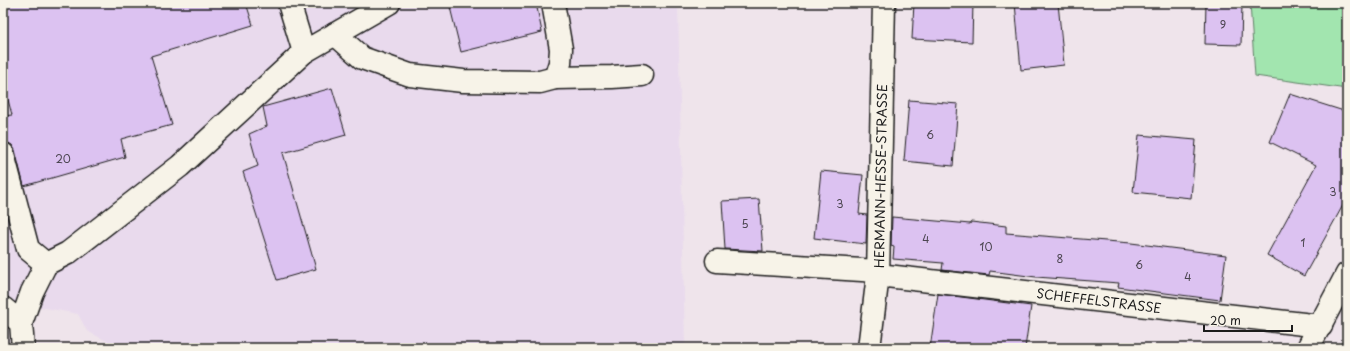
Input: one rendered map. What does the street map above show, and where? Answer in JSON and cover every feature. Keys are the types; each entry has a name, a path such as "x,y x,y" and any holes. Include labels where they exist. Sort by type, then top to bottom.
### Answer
{"street":[{"path":"289,3 304,52"},
{"path":"23,348 20,323 32,292 46,264 68,253 180,166 304,52 388,3"},
{"path":"553,3 561,49 560,63 555,78"},
{"name":"HERMANN-HESSE-STRASSE","path":"869,348 878,273 884,3"},
{"path":"335,34 362,58 410,75 463,81 540,82 555,78 642,75"},
{"path":"3,154 28,249 46,264"},
{"name":"SCHEFFELSTRASSE","path":"717,261 878,273 1320,326"},
{"path":"1308,348 1320,326 1345,289"},
{"path":"3,308 20,323"}],"shaded area":[{"path":"3,3 678,3 685,348 323,348 282,344 115,345 87,331 78,314 3,300"}],"green space":[{"path":"1250,3 1347,3 1347,89 1255,76"}],"building":[{"path":"3,3 246,3 253,25 151,56 172,125 121,139 125,157 24,186 15,150 12,145 7,142 3,142 3,116 12,115 3,81"},
{"path":"449,3 536,3 542,32 461,52"},
{"path":"914,3 973,3 972,42 912,39"},
{"path":"1015,3 1058,3 1064,65 1021,70"},
{"path":"1206,3 1242,3 1241,45 1205,44"},
{"path":"332,88 346,135 283,153 316,269 277,280 243,172 258,166 249,134 267,126 263,107"},
{"path":"1290,94 1347,112 1347,198 1304,276 1267,255 1316,165 1270,142"},
{"path":"909,100 958,104 953,166 904,161"},
{"path":"1139,135 1196,140 1191,198 1133,192"},
{"path":"821,171 863,175 859,214 867,215 866,244 814,238"},
{"path":"759,199 763,251 725,249 722,201"},
{"path":"892,217 970,224 971,222 1006,226 1006,233 1131,243 1226,255 1220,300 1118,287 1119,283 1036,277 990,271 989,275 942,270 943,263 893,259 894,247 891,246"},
{"path":"938,294 1031,306 1025,348 930,348"}]}
